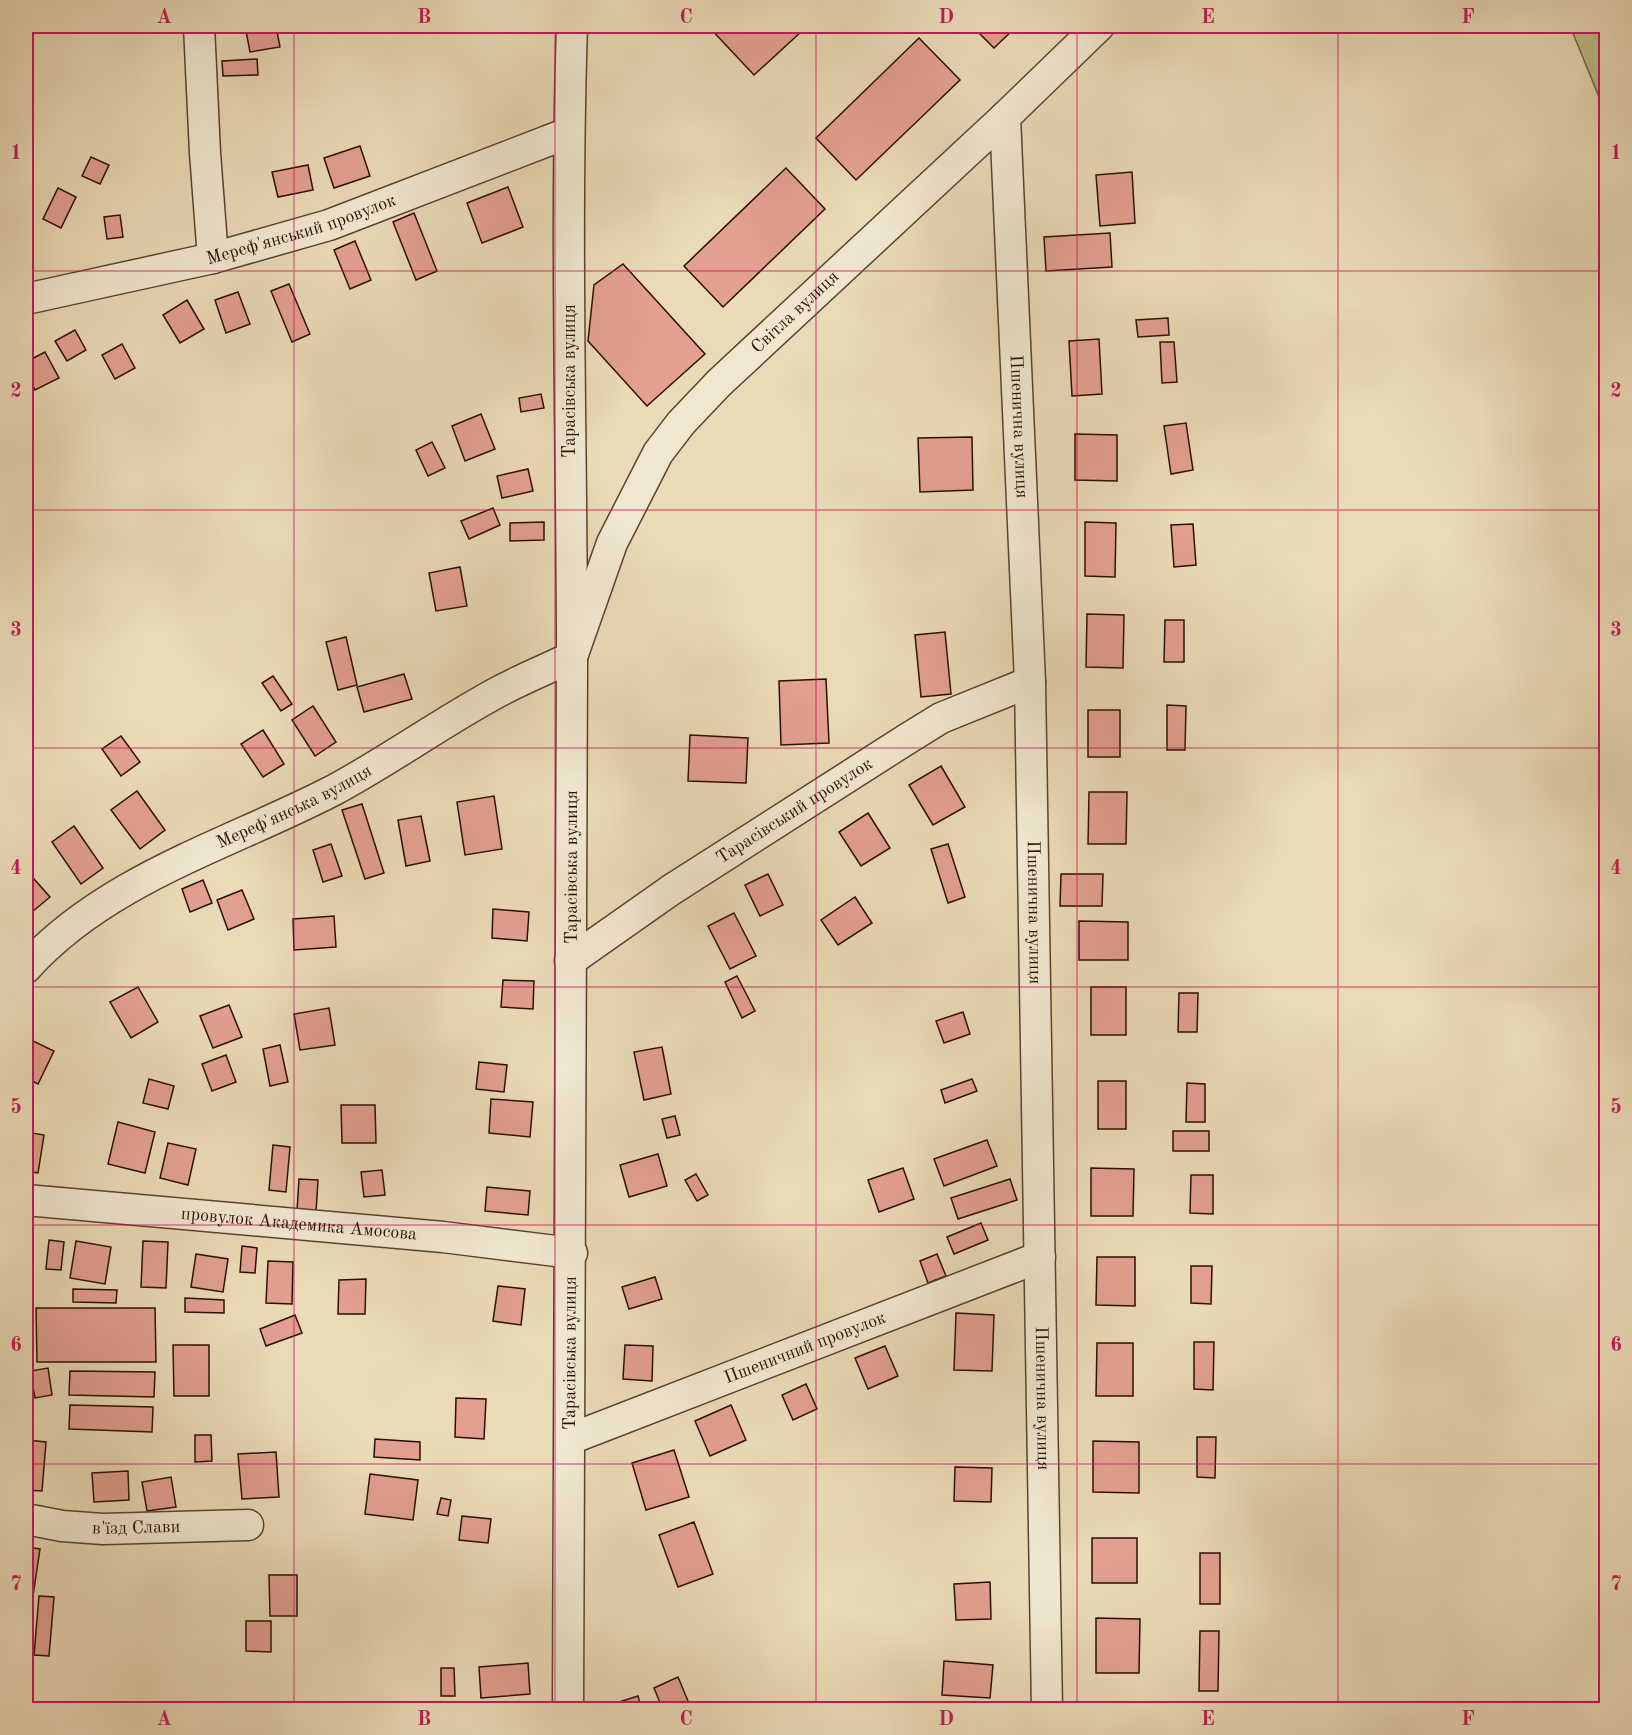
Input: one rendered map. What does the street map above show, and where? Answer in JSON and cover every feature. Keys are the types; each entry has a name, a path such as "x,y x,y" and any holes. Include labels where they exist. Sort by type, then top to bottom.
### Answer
{"street":[{"path":"199,26 213,258"},
{"name":"Тарасівська вулиця","path":"568,1710 572,1253 570,962 572,657 568,134 572,26"},
{"name":"Світла вулиця","path":"572,657 612,543 658,453 681,423 719,383 1005,117 1099,26"},
{"name":"Пшенична вулиця","path":"1005,117 1030,682 1047,1710"},
{"name":"Мереф'янський провулок","path":"26,298 213,258 329,225 568,134"},
{"name":"Мереф'янська вулиця","path":"26,968 58,936 114,897 160,871 299,808 341,786 500,691 572,657"},
{"name":"Тарасівський провулок","path":"570,962 671,890 907,739 942,718 1030,682"},
{"name":"провулок Академика Амосова","path":"26,1200 443,1237 572,1253"},
{"name":"Пшеничний провулок","path":"570,1438 1040,1257"},
{"name":"в'їзд Слави","path":"26,1519 62,1526 104,1528 248,1525"}],"green space":[{"path":"1570,26 1606,26 1606,114"}],"building":[{"path":"245,26 276,26 280,47 250,52"},
{"path":"708,26 797,26 802,31 754,75"},
{"path":"972,26 1017,26 994,48"},
{"path":"919,38 960,80 856,180 816,138"},
{"path":"257,59 258,75 223,76 222,61"},
{"path":"360,146 370,176 334,188 324,158"},
{"path":"91,157 109,165 100,184 82,176"},
{"path":"308,165 313,190 278,197 272,172"},
{"path":"786,168 825,209 723,307 684,266"},
{"path":"1132,172 1135,223 1100,226 1096,175"},
{"path":"508,187 523,227 482,243 467,203"},
{"path":"58,188 76,197 61,228 43,219"},
{"path":"414,213 437,271 416,280 393,222"},
{"path":"120,215 123,237 107,239 104,217"},
{"path":"1110,233 1112,267 1046,271 1044,237"},
{"path":"355,241 371,280 350,289 334,250"},
{"path":"623,264 705,354 647,406 588,341 594,285"},
{"path":"289,284 310,334 292,342 271,291"},
{"path":"238,292 250,324 226,333 215,300"},
{"path":"187,300 204,329 180,343 163,315"},
{"path":"1168,318 1169,335 1138,337 1136,320"},
{"path":"75,330 86,350 67,361 55,341"},
{"path":"1099,339 1102,394 1072,396 1069,341"},
{"path":"1160,342 1174,342 1177,382 1162,383"},
{"path":"122,344 135,368 115,379 102,355"},
{"path":"45,352 59,378 35,390 26,371 26,362"},
{"path":"541,394 544,408 521,412 519,398"},
{"path":"481,414 495,449 465,461 452,426"},
{"path":"1186,423 1193,470 1171,474 1164,426"},
{"path":"1075,434 1117,435 1117,481 1075,480"},
{"path":"972,437 973,490 920,492 918,438"},
{"path":"432,442 445,468 428,476 416,450"},
{"path":"528,469 533,491 502,498 497,476"},
{"path":"493,508 500,525 469,539 461,521"},
{"path":"544,522 544,540 510,541 510,523"},
{"path":"1085,522 1116,523 1115,577 1085,576"},
{"path":"1193,524 1196,565 1174,567 1171,525"},
{"path":"460,567 467,606 436,611 429,573"},
{"path":"1087,614 1124,615 1123,668 1086,667"},
{"path":"1165,620 1184,620 1184,662 1164,662"},
{"path":"945,632 951,694 921,697 915,635"},
{"path":"346,637 357,685 338,690 326,642"},
{"path":"404,674 412,699 364,712 357,687"},
{"path":"273,676 292,704 281,711 262,683"},
{"path":"826,679 829,743 781,745 779,681"},
{"path":"1167,705 1186,706 1185,750 1167,750"},
{"path":"313,706 336,742 315,756 292,720"},
{"path":"1088,710 1120,710 1120,757 1088,757"},
{"path":"263,730 284,764 263,777 241,744"},
{"path":"690,735 748,738 746,783 688,781"},
{"path":"121,736 140,762 121,776 102,749"},
{"path":"941,766 965,807 933,825 909,785"},
{"path":"137,791 165,830 140,849 111,810"},
{"path":"1089,792 1127,792 1126,844 1088,844"},
{"path":"494,796 502,849 465,855 457,802"},
{"path":"362,804 384,873 365,879 342,810"},
{"path":"868,813 890,848 861,866 839,832"},
{"path":"421,816 430,861 406,866 398,820"},
{"path":"74,826 103,868 81,884 52,842"},
{"path":"331,844 342,876 323,882 313,850"},
{"path":"948,844 965,897 948,903 931,849"},
{"path":"26,870 50,897 26,917"},
{"path":"768,874 783,905 760,916 745,885"},
{"path":"1061,874 1103,874 1102,906 1060,906"},
{"path":"203,880 212,903 190,912 182,889"},
{"path":"242,890 254,919 228,930 217,900"},
{"path":"855,897 872,923 838,945 821,920"},
{"path":"493,909 529,912 527,941 492,938"},
{"path":"734,913 756,956 730,969 708,926"},
{"path":"334,916 336,947 294,950 293,919"},
{"path":"1079,921 1128,922 1128,960 1079,960"},
{"path":"737,976 755,1011 742,1018 725,982"},
{"path":"503,980 534,981 533,1009 501,1007"},
{"path":"138,987 158,1022 131,1038 110,1002"},
{"path":"1091,987 1126,987 1126,1035 1091,1035"},
{"path":"1179,993 1198,993 1197,1032 1178,1032"},
{"path":"229,1005 242,1037 213,1048 200,1016"},
{"path":"329,1008 335,1045 300,1050 294,1014"},
{"path":"963,1012 970,1034 944,1043 936,1021"},
{"path":"33,1041 54,1051 38,1084 26,1078 26,1057"},
{"path":"280,1045 288,1082 270,1086 263,1049"},
{"path":"662,1047 671,1094 644,1100 634,1052"},
{"path":"226,1055 236,1082 212,1091 202,1064"},
{"path":"479,1062 507,1065 504,1092 476,1089"},
{"path":"149,1079 174,1086 168,1109 143,1103"},
{"path":"972,1079 977,1091 945,1103 941,1090"},
{"path":"1098,1081 1126,1081 1126,1129 1098,1129"},
{"path":"1187,1083 1205,1084 1205,1122 1186,1122"},
{"path":"491,1099 533,1102 530,1137 489,1133"},
{"path":"341,1105 375,1105 376,1143 342,1143"},
{"path":"675,1116 680,1135 667,1138 662,1119"},
{"path":"118,1122 155,1132 145,1173 108,1164"},
{"path":"1173,1131 1209,1131 1209,1151 1173,1151"},
{"path":"26,1132 44,1135 38,1173 26,1171"},
{"path":"987,1140 997,1166 944,1186 934,1159"},
{"path":"168,1143 196,1149 188,1185 160,1178"},
{"path":"273,1145 290,1147 286,1192 269,1190"},
{"path":"658,1154 667,1186 629,1197 620,1165"},
{"path":"903,1168 914,1199 879,1212 868,1180"},
{"path":"1091,1168 1134,1169 1133,1216 1091,1216"},
{"path":"382,1170 385,1195 364,1197 361,1172"},
{"path":"696,1174 708,1195 697,1201 685,1180"},
{"path":"1191,1175 1213,1175 1213,1214 1190,1213"},
{"path":"299,1179 318,1180 316,1212 297,1211"},
{"path":"1010,1179 1017,1200 958,1219 951,1198"},
{"path":"487,1187 530,1191 528,1215 485,1211"},
{"path":"981,1223 988,1240 954,1254 947,1237"},
{"path":"49,1240 64,1242 61,1270 46,1269"},
{"path":"76,1241 111,1247 105,1284 70,1278"},
{"path":"143,1241 168,1242 166,1288 141,1287"},
{"path":"242,1246 257,1248 255,1273 240,1272"},
{"path":"196,1254 228,1259 223,1292 191,1287"},
{"path":"937,1254 946,1276 928,1283 920,1261"},
{"path":"1097,1257 1135,1257 1135,1306 1096,1305"},
{"path":"268,1261 293,1262 292,1304 266,1303"},
{"path":"1191,1266 1212,1266 1211,1304 1191,1303"},
{"path":"655,1277 662,1299 629,1309 622,1287"},
{"path":"366,1279 365,1314 338,1314 339,1280"},
{"path":"498,1286 525,1289 521,1325 493,1321"},
{"path":"73,1289 117,1290 116,1303 73,1302"},
{"path":"185,1298 224,1300 224,1313 185,1312"},
{"path":"36,1308 155,1308 156,1362 37,1362"},
{"path":"956,1313 994,1315 992,1371 954,1370"},
{"path":"295,1315 302,1333 266,1346 260,1329"},
{"path":"1194,1342 1214,1342 1213,1390 1194,1389"},
{"path":"1097,1343 1133,1343 1133,1396 1096,1396"},
{"path":"173,1345 209,1345 209,1396 174,1396"},
{"path":"625,1345 653,1346 652,1381 623,1379"},
{"path":"885,1346 898,1376 868,1389 855,1358"},
{"path":"48,1368 52,1395 35,1398 30,1371"},
{"path":"70,1371 155,1372 154,1397 69,1395"},
{"path":"806,1384 817,1409 793,1420 782,1395"},
{"path":"456,1398 486,1399 484,1439 455,1437"},
{"path":"70,1405 153,1407 152,1432 69,1429"},
{"path":"731,1405 746,1440 710,1456 695,1421"},
{"path":"195,1435 211,1435 212,1461 195,1462"},
{"path":"1197,1437 1216,1437 1215,1478 1197,1477"},
{"path":"375,1439 420,1442 420,1460 374,1457"},
{"path":"26,1440 46,1442 42,1491 26,1490"},
{"path":"1093,1441 1139,1442 1139,1493 1093,1492"},
{"path":"674,1450 689,1497 646,1510 632,1463"},
{"path":"276,1452 279,1497 242,1499 238,1454"},
{"path":"955,1467 992,1468 991,1502 954,1501"},
{"path":"128,1471 129,1500 94,1502 92,1473"},
{"path":"370,1474 418,1480 413,1520 365,1514"},
{"path":"171,1477 176,1507 147,1511 142,1482"},
{"path":"441,1498 451,1500 448,1516 437,1514"},
{"path":"462,1516 491,1519 488,1543 459,1540"},
{"path":"694,1522 713,1574 678,1587 659,1535"},
{"path":"1092,1538 1137,1538 1137,1583 1092,1583"},
{"path":"26,1547 40,1549 33,1596 26,1595"},
{"path":"1200,1553 1220,1553 1220,1604 1200,1604"},
{"path":"269,1575 297,1575 297,1616 270,1616"},
{"path":"990,1582 991,1619 956,1620 954,1584"},
{"path":"39,1596 54,1597 49,1656 34,1655"},
{"path":"1096,1618 1140,1619 1139,1673 1096,1673"},
{"path":"246,1621 271,1621 271,1652 246,1651"},
{"path":"1200,1631 1219,1631 1218,1691 1199,1691"},
{"path":"944,1661 993,1665 990,1698 942,1695"},
{"path":"528,1663 530,1694 481,1698 479,1667"},
{"path":"441,1668 454,1668 455,1696 441,1696"},
{"path":"678,1677 690,1706 682,1710 663,1710 654,1688"},
{"path":"638,1696 642,1710 597,1709"},
{"path":"426,1704 445,1708 444,1710 425,1710"}]}
